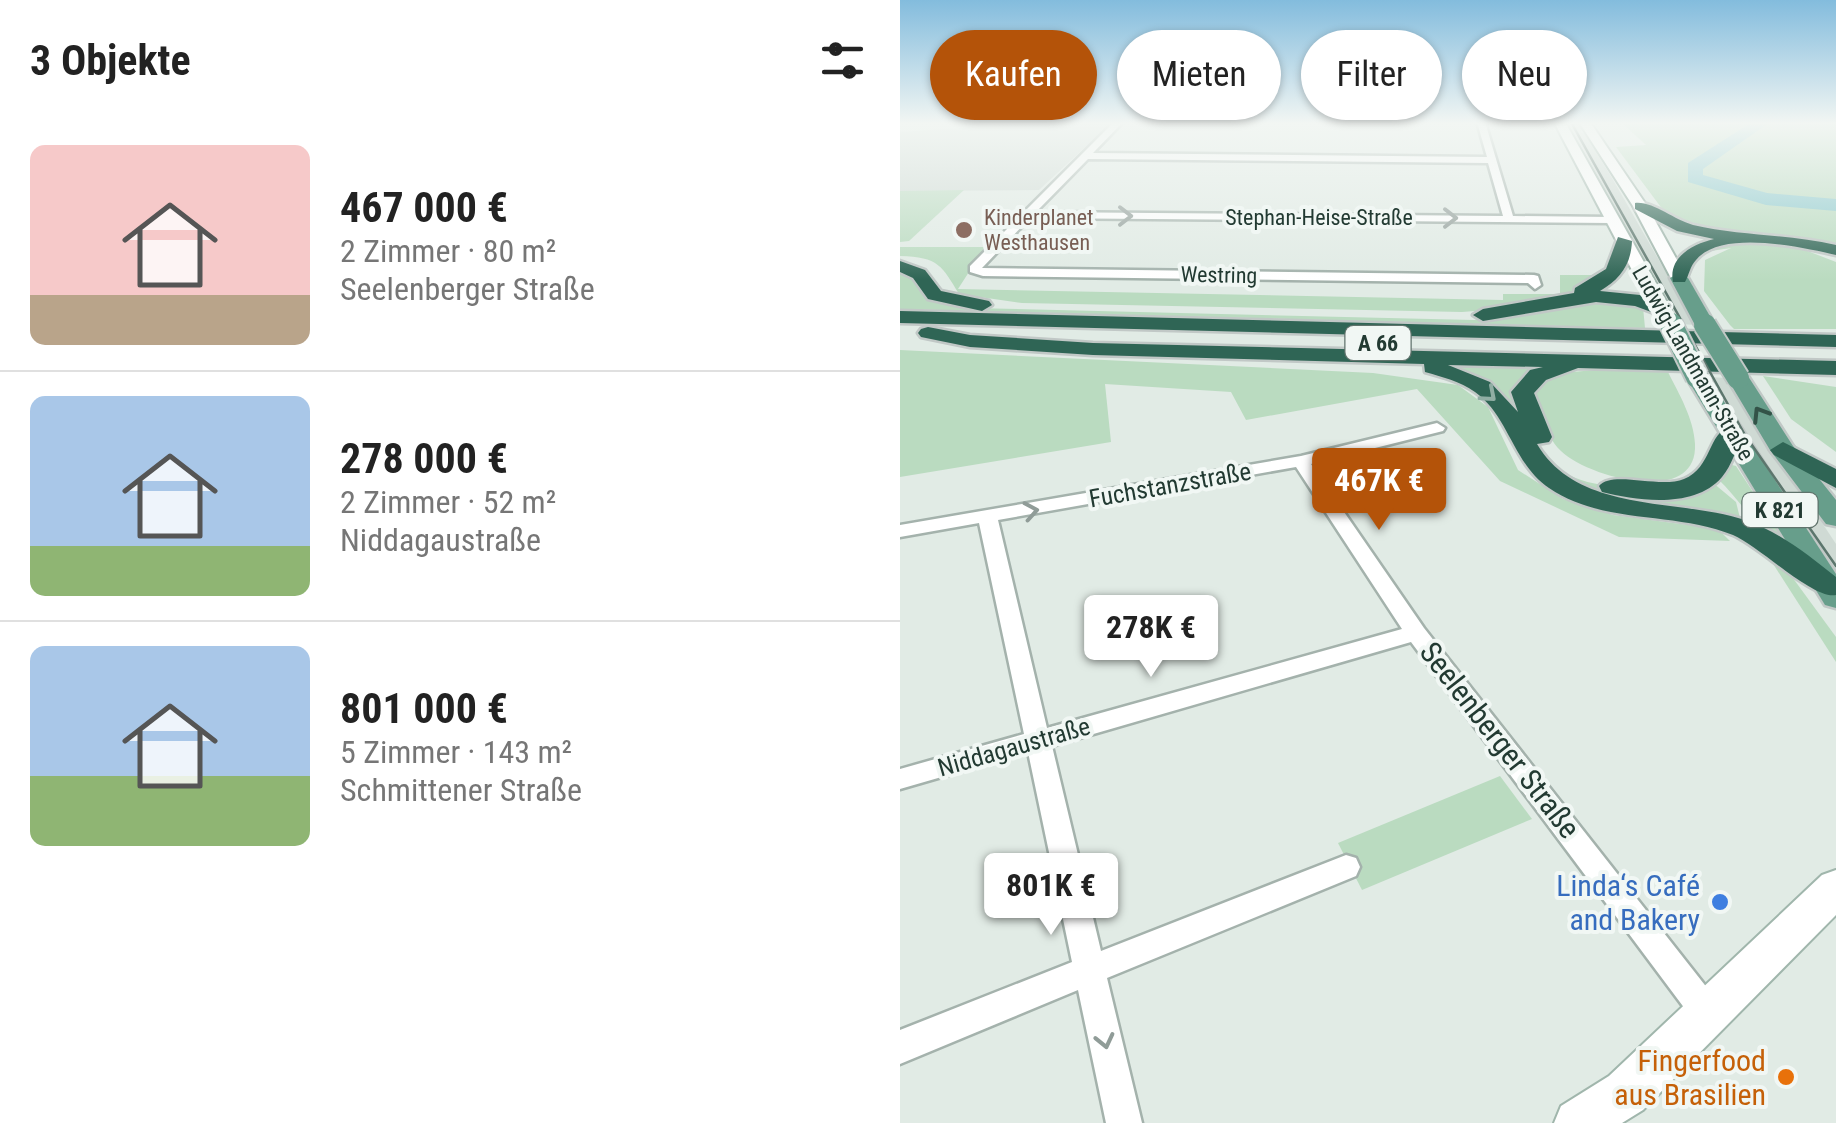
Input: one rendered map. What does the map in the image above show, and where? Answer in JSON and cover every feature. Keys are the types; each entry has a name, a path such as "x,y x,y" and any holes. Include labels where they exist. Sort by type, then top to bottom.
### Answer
{"highway":[{"path":"1640,206 1658,218 1687,228 1778,238 1836,254"},
{"path":"900,263 930,267 947,291 979,302 1473,313 1534,306 1588,290 1618,270 1624,258 1624,242"},
{"path":"1679,278 1686,257 1717,242 1776,242 1836,254"},
{"path":"900,263 920,274 930,292 942,298 993,306 1452,316 1519,312 1605,293 1640,299 1667,317"},
{"name":"A 66","path":"900,317 1836,337"},
{"path":"910,331 996,344 1836,368"},
{"name":"A 66","path":"910,331 1836,355"},
{"path":"1366,356 1431,366 1487,389 1503,406 1531,460 1567,488 1618,506 1728,523 1768,542 1832,592"},
{"path":"1635,363 1552,369 1528,383 1522,392 1524,404 1554,459 1579,475 1621,488 1679,488 1709,476 1730,434"},
{"path":"1773,367 1836,376"},
{"path":"1782,450 1836,480"}],"main road":[{"name":"Ludwig-Landmann-Straße","path":"1586,174 1730,434 1832,592"},
{"name":"Ludwig-Landmann-Straße","path":"1619,174 1782,450 1836,518"},
{"path":"1578,1123 1626,1093 1836,888"}],"street":[{"path":"1027,215 1067,174"},
{"path":"1495,174 1509,219"},
{"name":"Stephan-Heise-Straße","path":"1027,215 1611,220"},
{"name":"Westring","path":"1027,215 974,269 1534,279 1535,286"},
{"name":"Fuchstanzstraße","path":"900,532 1300,461 1437,428"},
{"name":"Seelenberger Straße","path":"1300,461 1416,633 1708,1014"},
{"path":"988,519 1124,1123"},
{"name":"Niddagaustraße","path":"900,779 1416,633"},
{"path":"900,1046 1346,867"}],"shaded area":[{"path":"900,174 1056,174 1039,190 900,191"},
{"path":"1597,174 1610,174 1696,325 1680,324"},
{"path":"1708,377 1727,378 1836,544 1836,579"}],"green space":[{"path":"1636,174 1836,174 1836,246 1711,229 1684,222 1663,210"},
{"path":"964,190 909,241 900,242 900,191"},
{"path":"1759,243 1805,250 1836,262 1836,329 1734,329 1730,325 1704,291 1705,260 1731,248 1704,252 1721,245"},
{"path":"900,247 985,247 958,289 1503,300 1503,294 1560,294 1560,275 1604,275 1554,298 1462,312 1022,303 959,294 938,265 923,258 900,256"},
{"path":"900,270 911,275 926,298 971,308 1474,320 1549,311 1597,297 1643,307 1645,328 900,309"},
{"path":"900,350 1373,373 1458,385 1488,407 1518,470 1563,499 1613,515 1718,529 1730,541 1619,537 1500,481 1417,389 1246,420 1231,392 1105,384 1111,442 900,477"},
{"path":"1439,364 1548,366 1529,374 1527,406 1531,436 1546,458 1565,473 1611,486 1712,482 1736,502 1740,518 1597,492 1553,471 1518,417"},
{"path":"1605,369 1668,372 1689,416 1695,444 1691,464 1679,476 1661,481 1616,477 1574,461 1555,444 1537,403 1537,388 1562,373"},
{"path":"1763,376 1836,387 1836,452 1791,419"},
{"path":"1728,464 1736,466 1783,538 1756,522 1718,479"},
{"path":"1761,545 1787,570 1836,637 1836,662"},
{"path":"1500,776 1532,819 1362,890 1338,843"}],"waterway":[{"path":"1694,174 1694,178 1766,199 1836,205"}],"tram line":[{"path":"1600,174 1745,435 1836,566"}],"place":[{"name":"Kinderplanet Westhausen","path":"964,230"},
{"name":"Linda‘s Café and Bakery","path":"1720,902"},
{"name":"Fingerfood aus Brasilien","path":"1786,1077"}]}
